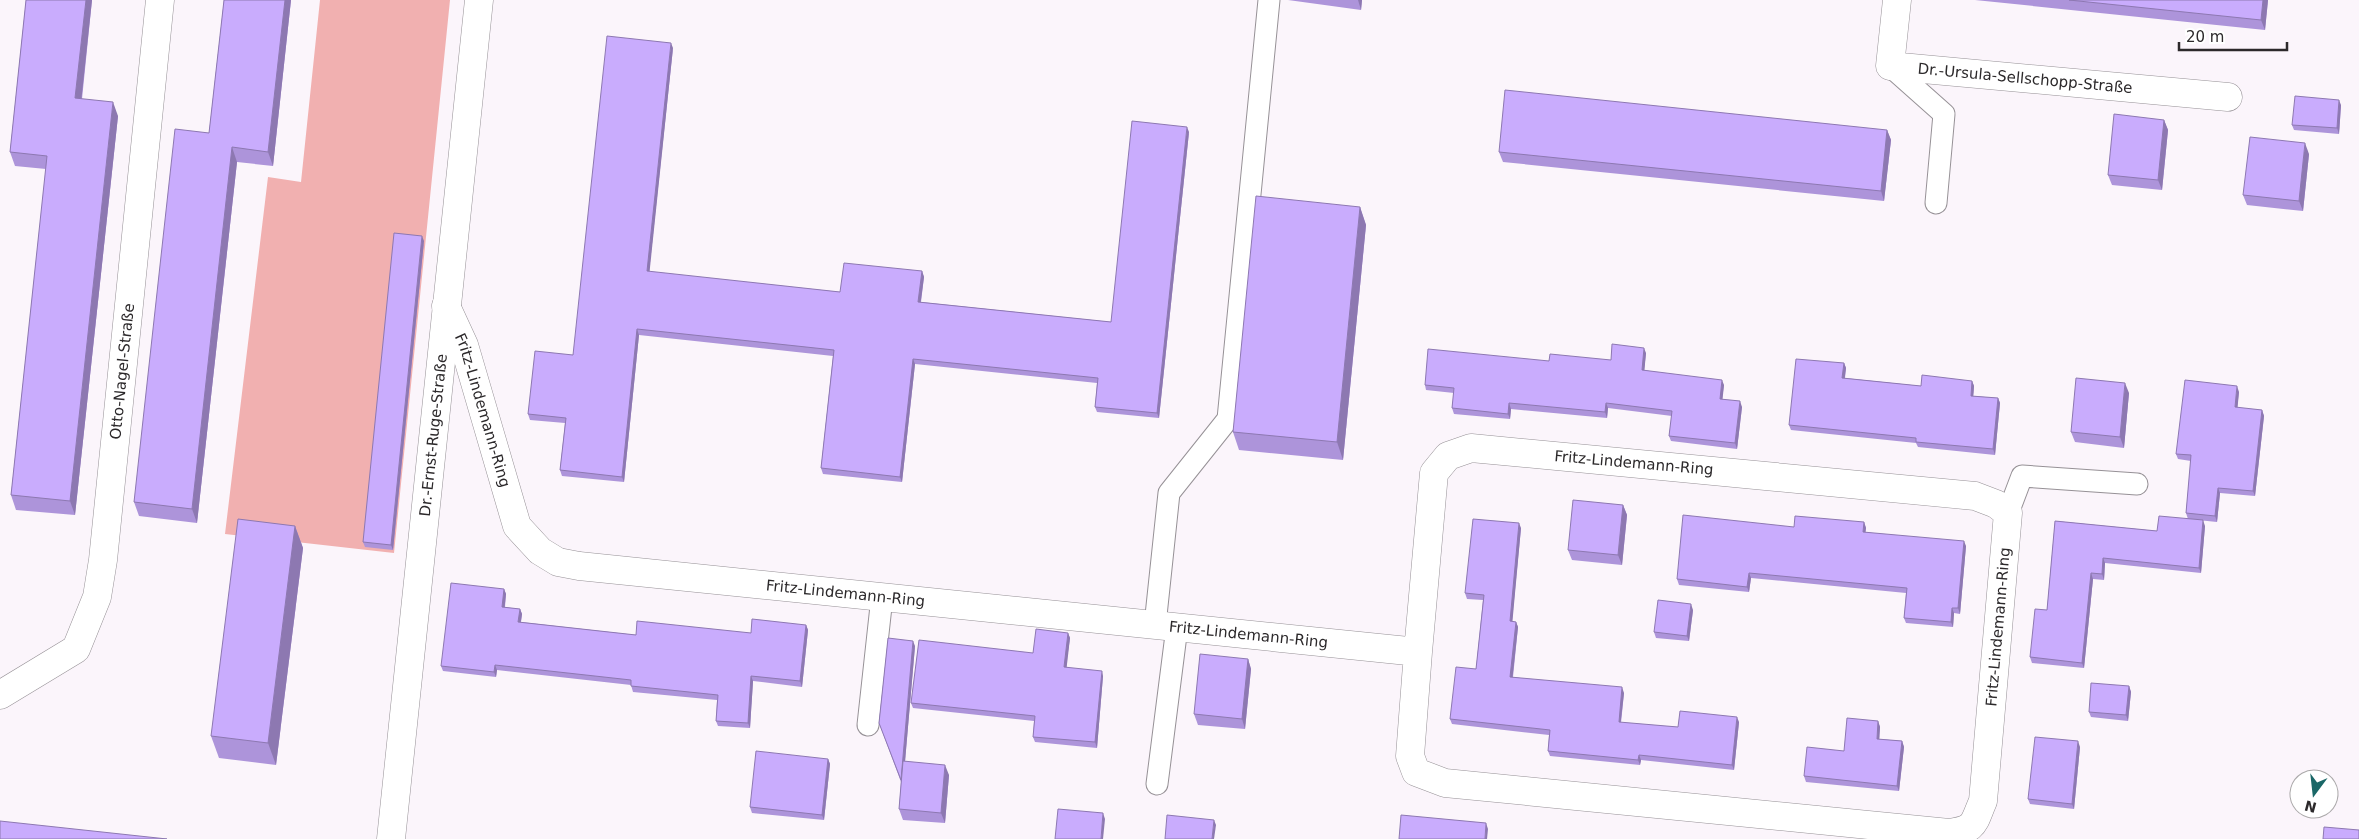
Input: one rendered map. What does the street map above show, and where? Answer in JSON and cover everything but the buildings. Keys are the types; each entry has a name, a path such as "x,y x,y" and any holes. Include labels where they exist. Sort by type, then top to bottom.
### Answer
{"street":[{"name":"Otto-Nagel-Straße","path":"0,695 76,650 97,598 103,560 160,0"},
{"name":"Dr.-Ernst-Ruge-Straße","path":"391,839 479,0"},
{"path":"1890,66 1897,0"},
{"name":"Dr.-Ursula-Sellschopp-Straße","path":"1890,66 2228,97"},
{"name":"Fritz-Lindemann-Ring","path":"446,306 464,345 517,526 540,552 558,562 579,566 1418,652"},
{"name":"Fritz-Lindemann-Ring","path":"1471,448 1975,496 1996,504 2008,513 1983,801 1974,822 1967,830 1949,833 1445,783 1416,772 1410,756 1418,652 1434,473 1448,456 1471,448"}],"lane":[{"path":"1157,784 1166,626 1169,493 1228,419 1269,0"},
{"path":"1890,66 1944,114 1936,203"},
{"path":"2008,513 2022,476 2137,484"},
{"path":"868,726 882,597"}],"shaded area":[{"path":"320,0 450,0 394,553 225,534 268,177 301,182"}]}
